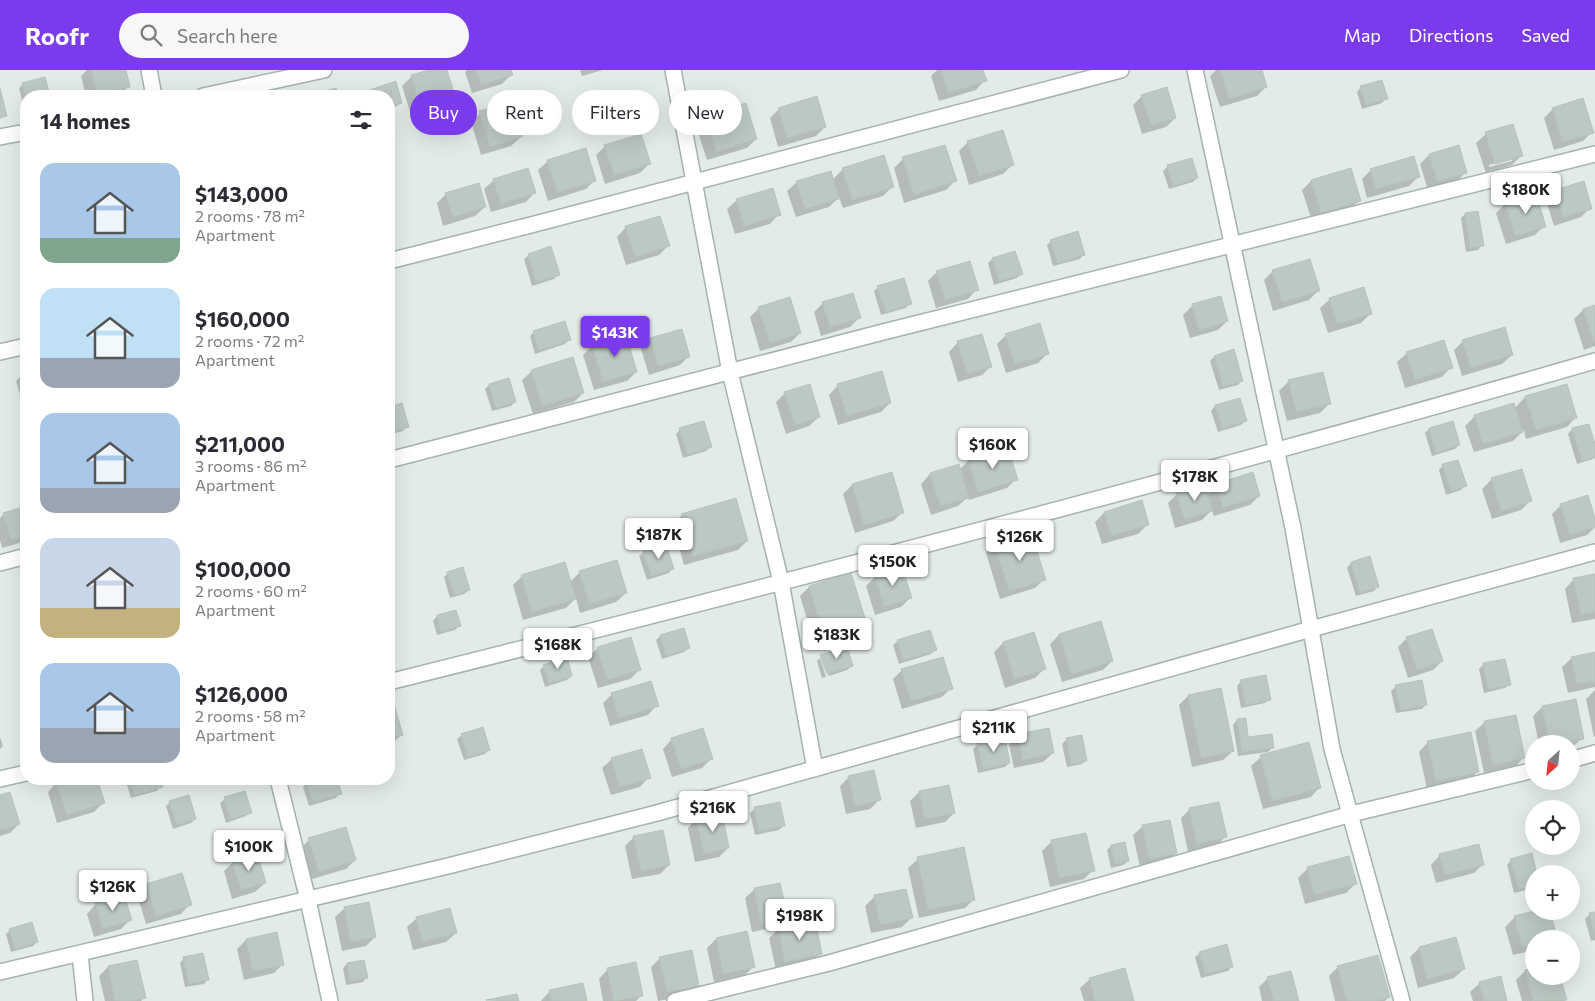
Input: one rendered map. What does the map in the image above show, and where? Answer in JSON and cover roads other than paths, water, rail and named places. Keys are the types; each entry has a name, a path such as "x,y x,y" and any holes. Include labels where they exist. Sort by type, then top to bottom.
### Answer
{"street":[{"path":"149,70 153,90"},
{"path":"231,90 324,70"},
{"path":"673,70 696,182 730,372 781,582 815,769"},
{"path":"395,259 531,226 1120,70"},
{"path":"1195,70 1293,528 1332,749 1402,1001"},
{"path":"0,137 20,133"},
{"path":"395,458 1595,154"},
{"path":"0,352 20,347"},
{"path":"395,680 781,582 1276,452 1595,361"},
{"path":"0,972 308,900 657,813 1311,629 1595,552"},
{"path":"0,563 20,558"},
{"path":"1580,757 1595,753"},
{"path":"675,1001 829,962 1351,814 1525,772"},
{"path":"0,780 20,775"},
{"path":"279,785 308,900 330,1001"},
{"path":"80,954 85,1001"}]}
